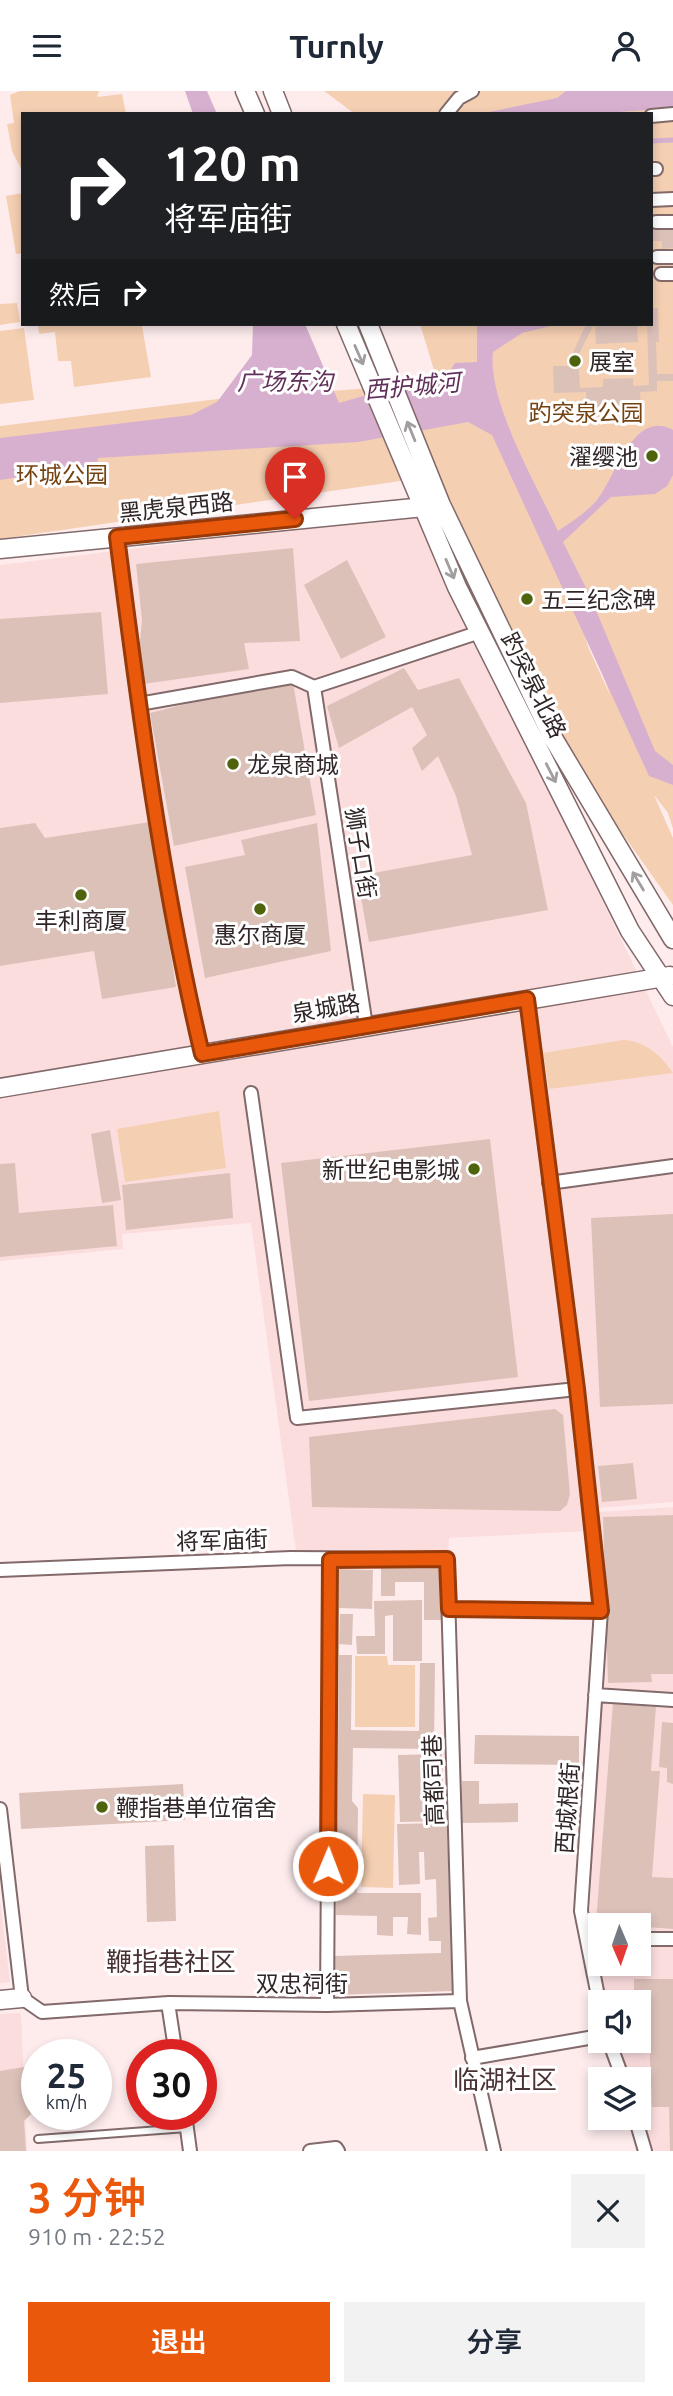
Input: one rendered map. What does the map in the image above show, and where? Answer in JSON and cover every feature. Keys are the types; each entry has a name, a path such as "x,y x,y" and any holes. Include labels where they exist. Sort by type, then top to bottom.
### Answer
{"main road":[{"path":"245,91 254,112"},
{"path":"273,91 281,112"},
{"path":"347,326 382,383 431,481 432,506"},
{"path":"368,326 382,383"},
{"name":"趵突泉北路","path":"382,383 413,482 432,506 553,738 673,939"},
{"name":"趵突泉北路","path":"432,506 457,587 630,931 666,976 673,996"},
{"name":"黑虎泉西路","path":"0,548 432,506"},
{"name":"泉城路","path":"0,1088 666,976"},
{"path":"0,2000 22,1998"}],"street":[{"path":"448,112 459,98 472,91"},
{"path":"653,116 673,114"},
{"path":"653,200 673,199"},
{"path":"656,222 673,222"},
{"path":"657,257 673,257"},
{"path":"117,537 139,704 171,898 202,1054"},
{"path":"139,704 292,677 314,687 481,632"},
{"name":"狮子口街","path":"314,687 366,1026"},
{"name":"西城根街","path":"527,999 577,1389 601,1611 581,1911 597,1990"},
{"path":"251,1093 297,1418 577,1389"},
{"path":"549,1183 673,1166"},
{"name":"将军庙街","path":"0,1570 291,1558 447,1559"},
{"name":"高都司巷","path":"447,1559 460,2001 494,2151"},
{"path":"327,2005 330,1560"},
{"path":"449,1609 601,1611"},
{"path":"596,1695 673,1700"},
{"path":"0,1809 22,1998"},
{"path":"651,1939 673,1938"},
{"name":"双忠祠街","path":"22,1998 42,2012 168,2003 327,2005 460,2001"},
{"path":"168,2003 174,2039"},
{"path":"472,2058 588,2038"},
{"path":"187,2130 190,2151"},
{"path":"639,2130 645,2151"},
{"path":"310,2151 336,2148 338,2151"}],"lane":[{"path":"38,2139 160,2130"}],"shaded area":[{"path":"416,514 673,1047 673,1502 586,1509 588,1531 449,1538 448,1554 330,1555 296,1551 251,1223 122,1234 123,1249 0,1261 0,565"},
{"path":"673,1507 673,2151 651,2151 645,2130 651,2130 651,2067 627,2067 622,2053 651,2053 651,1990 604,1990 600,1976 651,1976 651,1913 590,1911 605,1597 598,1512"},
{"path":"0,1900 10,1982 0,1983"},
{"path":"21,2013 21,2130 26,2130 27,2151 0,2151 0,2014"}],"green space":[{"path":"20,91 99,91 97,97 122,94 126,112 21,112 21,169 12,151 7,124 14,123 10,95"},
{"path":"324,91 673,91 673,829 668,813 654,795 673,838 673,905 480,632 421,478 0,539 0,426 218,399 386,387 437,380 421,326 653,326 653,112 352,112","holes":["554,543 557,544 610,695 589,649"]},
{"path":"21,193 21,253 16,254 6,196"},
{"path":"17,303 20,322 0,325 0,304"},
{"path":"38,326 142,326 151,377 74,387 71,361 58,361 55,332 39,334"},
{"path":"24,328 34,400 0,404 0,331"},
{"path":"623,1040 652,1050 673,1073 549,1089 543,1053"},
{"path":"219,1111 226,1168 125,1182 117,1129"},
{"path":"355,1656 387,1656 388,1665 415,1665 415,1727 355,1727"},
{"path":"363,1794 395,1795 393,1888 361,1887"}],"water":[{"path":"185,91 207,91 216,112 192,112"},
{"path":"566,91 673,91 673,108 618,112 489,112 557,98"},
{"path":"253,326 306,326 339,403 450,371 455,363 477,362 477,326 551,326 522,333 493,352 493,372 505,418 515,443 558,531 597,500 636,437 647,429 659,426 673,430 673,475 667,486 655,494 611,497 563,542 590,596 655,751 673,765 673,785 649,776 492,435 468,422 358,442 98,458 97,465 0,480 0,438 191,415 217,402 252,355"}],"building":[{"path":"673,228 673,248 662,249 662,241 653,241 653,229"},
{"path":"653,308 658,308 657,374 673,374 673,381 657,381 657,391 640,392 641,406 586,407 586,392 554,393 553,366 572,366 572,355 585,326 593,326 578,356 580,388 603,387 603,379 633,378 633,386 649,385 647,326 653,326"},
{"path":"595,326 637,326 638,342 596,344"},
{"path":"293,548 300,641 244,643 249,669 136,685 142,620 136,564"},
{"path":"347,560 386,637 341,659 304,585"},
{"path":"101,612 108,694 0,703 0,619"},
{"path":"404,668 418,690 459,678 526,803 548,910 369,942 357,876 472,855 456,796 438,756 422,771 412,748 427,735 412,707 339,748 327,706"},
{"name":"龙泉商城","path":"292,677 316,815 174,846 150,713"},
{"name":"丰利商厦","path":"150,822 176,987 102,999 94,951 0,966 0,828 35,823 45,838"},
{"name":"惠尔商厦","path":"317,823 331,951 205,978 185,867 245,855 241,840"},
{"path":"110,1130 121,1200 102,1203 91,1134"},
{"path":"490,1139 518,1377 309,1401 281,1163"},
{"path":"15,1163 19,1213 113,1205 117,1246 0,1257 0,1164"},
{"path":"230,1173 233,1218 126,1230 122,1185"},
{"path":"673,1214 673,1404 600,1407 591,1218"},
{"path":"555,1409 563,1415 570,1494 567,1505 560,1511 312,1507 309,1437"},
{"path":"633,1463 637,1499 602,1502 598,1466"},
{"path":"673,1515 673,1674 651,1674 652,1682 608,1683 603,1517"},
{"path":"441,1563 442,1620 424,1620 424,1582 395,1582 395,1596 381,1596 381,1564"},
{"path":"339,1569 373,1570 372,1609 339,1608"},
{"path":"422,1600 422,1661 393,1661 393,1615 385,1616 385,1654 357,1654 356,1636 375,1636 374,1601"},
{"path":"340,1614 353,1614 352,1645 339,1644"},
{"path":"339,1655 352,1655 351,1730 419,1731 420,1663 435,1663 434,1749 353,1748 352,1801 358,1808 357,1893 421,1893 421,1935 407,1934 408,1917 393,1917 393,1936 377,1935 377,1916 336,1915"},
{"path":"613,1703 656,1707 651,1771 660,1771 652,1877 673,1878 673,1929 651,1927 651,1913 597,1913"},
{"path":"662,1722 673,1723 673,1784 667,1782 667,1768 659,1767"},
{"path":"475,1735 579,1736 579,1765 474,1764"},
{"path":"442,1754 444,1821 400,1822 398,1755"},
{"path":"462,1781 479,1781 479,1804 518,1803 518,1822 462,1823"},
{"name":"鞭指巷单位宿舍","path":"183,1784 185,1820 21,1829 19,1793"},
{"path":"447,1823 452,1991 334,1995 333,1956 441,1953 441,1941 429,1941 428,1918 437,1917 436,1879 425,1880 424,1852 419,1852 420,1884 399,1885 397,1824"},
{"path":"174,1845 176,1921 147,1922 145,1846"},
{"path":"634,1979 673,1979 673,2151 670,2151 669,2107 652,2107 651,1990 634,1990"},
{"path":"21,2068 21,2130 25,2130 26,2151 0,2151 0,2071"}],"waterway":[{"path":"653,141 673,140"}],"place":[{"name":"展室","path":"575,361"},
{"name":"濯缨池","path":"652,456"},
{"name":"五三纪念碑","path":"527,599"},
{"name":"龙泉商城","path":"233,764"},
{"name":"丰利商厦","path":"81,895"},
{"name":"惠尔商厦","path":"260,909"},
{"name":"新世纪电影城","path":"474,1169"},
{"name":"鞭指巷单位宿舍","path":"102,1807"}],"district":[{"name":"鞭指巷社区","path":"171,1961"},
{"name":"临湖社区","path":"505,2079"}],"route":[{"path":"295,519 117,537 141,717 171,898 202,1054 527,999 555,1235 577,1389 601,1611 449,1609 447,1559 330,1560 328,1866"}],"water label":[{"name":"广场东沟","path":"285,381"},
{"name":"西护城河","path":"412,386"}],"park label":[{"name":"趵突泉公园","path":"586,412"},
{"name":"环城公园","path":"62,474"}]}
